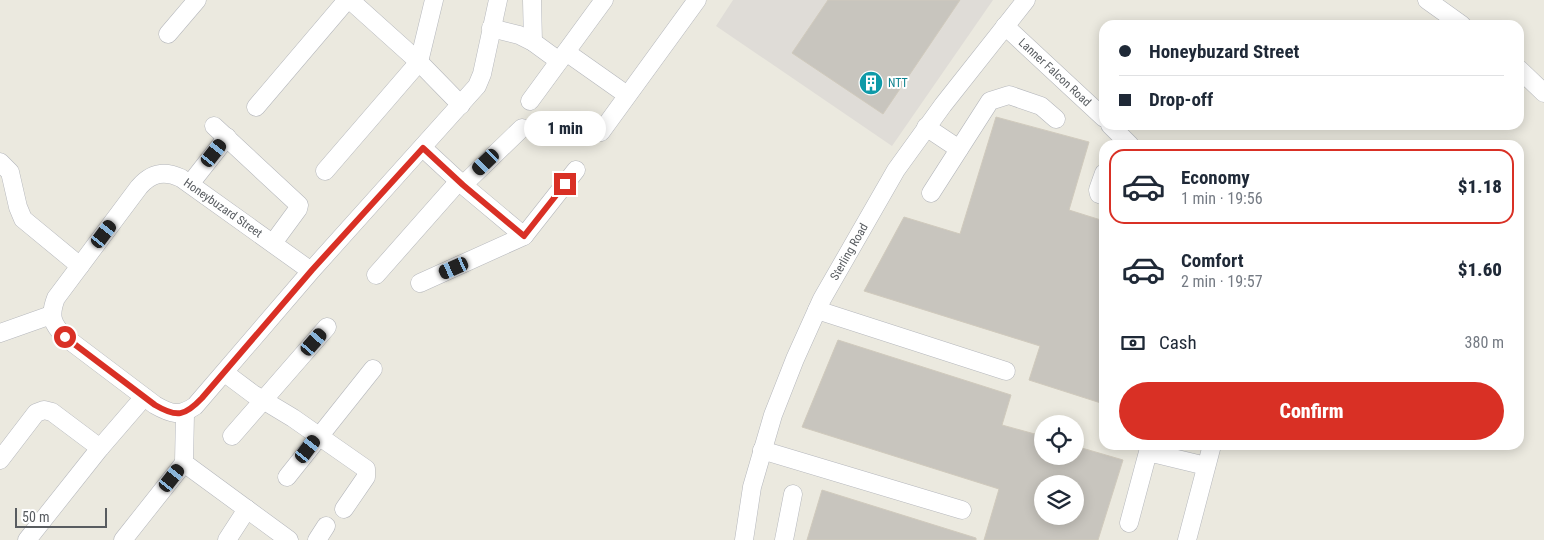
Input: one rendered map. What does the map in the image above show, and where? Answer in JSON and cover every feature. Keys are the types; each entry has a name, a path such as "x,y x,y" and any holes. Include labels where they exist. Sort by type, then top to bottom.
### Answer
{"street":[{"path":"168,34 197,0"},
{"path":"256,107 348,0 419,62 461,105"},
{"path":"326,170 419,62 434,0"},
{"path":"0,333 52,315 58,330 65,337 144,397 166,411 174,414 185,413 194,406 312,270 477,86 482,74 498,0"},
{"path":"532,0 533,42"},
{"path":"530,101 604,0"},
{"path":"601,132 696,0"},
{"name":"Sterling Road","path":"744,540 752,488 773,415 817,310 896,170 926,127 1026,0"},
{"path":"1427,0 1455,20"},
{"name":"Lanner Falcon Road","path":"1005,26 1099,113"},
{"path":"491,28 519,35 628,95"},
{"path":"1524,74 1544,93"},
{"path":"930,193 990,101 1009,95 1041,106 1056,119"},
{"path":"926,127 959,149"},
{"path":"376,275 461,183 522,128"},
{"path":"190,184 220,132 299,204 298,209 273,243"},
{"path":"423,148 524,236"},
{"path":"0,162 10,172 18,207 24,219 80,266"},
{"path":"420,283 524,236 576,170"},
{"name":"Honeybuzard Street","path":"52,315 56,298 80,266 145,181 159,173 166,173 181,178 312,270"},
{"path":"817,310 1006,371"},
{"path":"232,436 327,327"},
{"path":"287,477 373,369"},
{"path":"224,372 262,400 293,418 364,467 367,471 366,477 344,508"},
{"path":"27,540 100,448 144,397"},
{"path":"0,460 36,413 44,410 52,412 100,448"},
{"path":"123,540 184,463 185,413"},
{"path":"762,450 962,510"},
{"path":"1187,540 1211,450"},
{"path":"1129,523 1148,452 1206,466"},
{"path":"184,463 288,540"},
{"path":"784,540 793,494"},
{"path":"227,540 247,509"}],"shaded area":[{"path":"733,0 993,0 892,146 716,26"}],"building":[{"name":"NTT","path":"828,0 960,0 883,114 792,53"},
{"path":"996,117 1089,142 1069,210 1099,219 1099,402 1029,380 1040,346 864,291 904,217 960,234"},
{"path":"838,340 1011,395 1002,425 1034,434 1034,465 1084,465 1084,449 1123,460 1098,540 984,540 999,489 802,427"},
{"path":"822,490 976,538 976,540 807,540"}],"place":[{"name":"NTT","path":"871,83"}],"route":[{"path":"65,337 155,405 174,414 185,413 202,398 312,270 423,148 463,185 524,236 565,184"}]}
